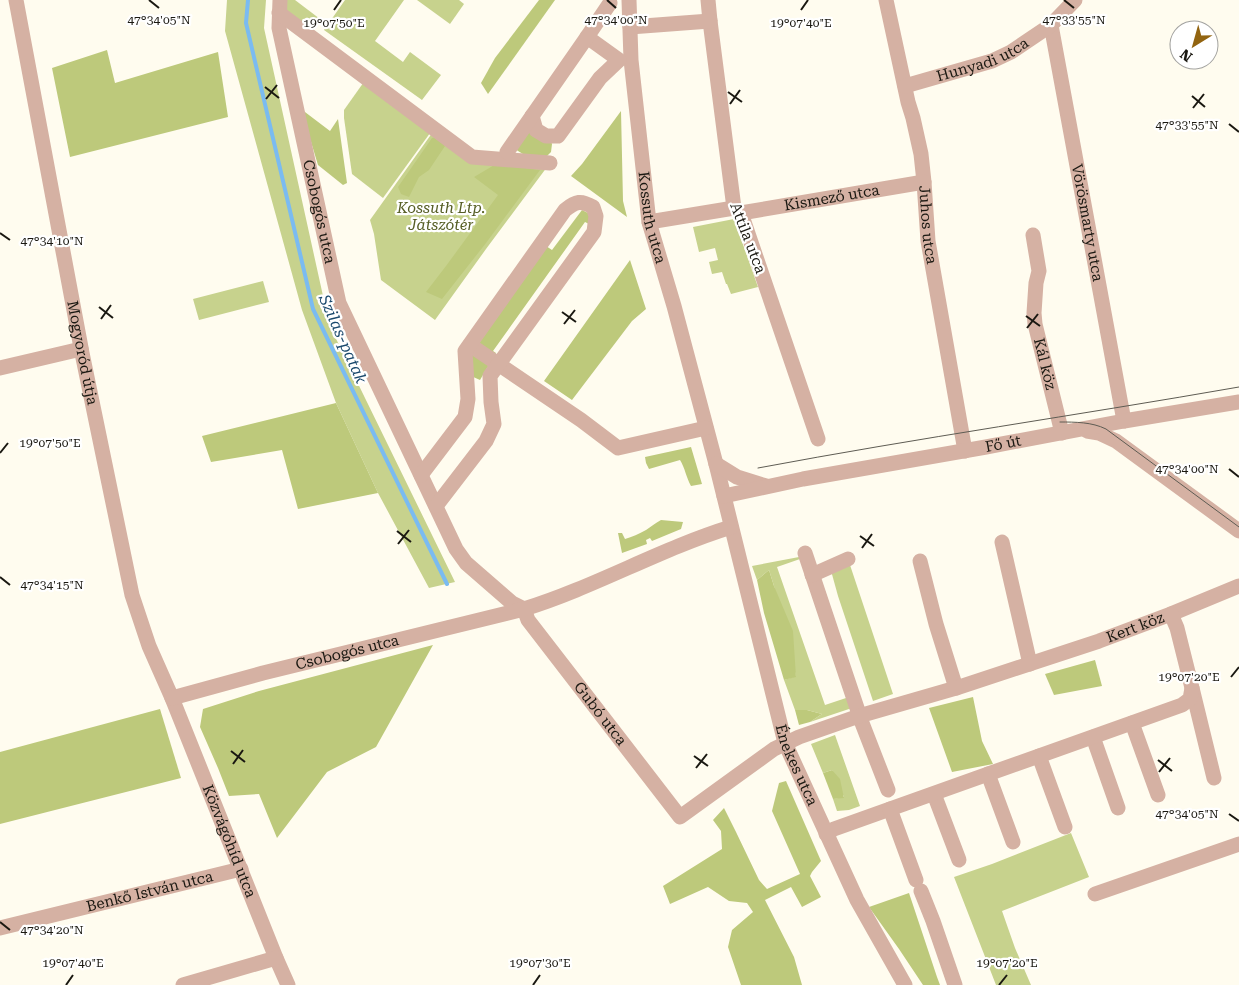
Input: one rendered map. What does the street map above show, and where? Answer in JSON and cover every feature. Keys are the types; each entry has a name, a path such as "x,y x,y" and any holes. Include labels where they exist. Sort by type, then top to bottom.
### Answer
{"street":[{"name":"Mogyoród útja","path":"16,0 81,349 132,595 149,646 172,698"},
{"name":"Kossuth utca","path":"629,0 630,27 625,60 649,222 674,306 731,527"},
{"name":"Attila utca","path":"708,0 738,211 818,439"},
{"name":"Juhos utca","path":"886,0 921,154 928,241 965,451"},
{"name":"Hunyadi utca","path":"905,86 992,61 1012,52 1051,24 1075,0"},
{"path":"507,152 610,3"},
{"path":"280,7 472,157 550,163"},
{"name":"Csobogós utca","path":"280,7 279,28 339,303 456,549 466,563 512,603 524,610"},
{"path":"630,27 710,21"},
{"name":"Vörösmarty utca","path":"1051,24 1124,421"},
{"path":"532,116 536,130 546,136 558,136 600,78 625,60 588,37"},
{"name":"Kismező utca","path":"649,222 738,211 924,182"},
{"path":"422,475 465,417 468,399 466,351 565,210 573,203 584,202 593,207 596,216 594,232 490,376 494,424 486,441 436,506"},
{"name":"Kál köz","path":"1033,235 1039,271 1034,313 1035,324 1062,433"},
{"path":"470,345 618,448 706,428"},
{"path":"0,368 81,349"},
{"name":"Fő út","path":"724,496 768,486 1078,429 1239,402"},
{"path":"1078,429 1099,433 1116,441 1239,531"},
{"name":"Fő út","path":"716,464 737,477 768,486"},
{"name":"Csobogós utca","path":"172,698 263,673 524,610 548,602 644,561 731,527"},
{"name":"Énekes utca","path":"731,527 785,743 857,900 905,985"},
{"path":"1002,542 1030,664"},
{"path":"805,553 859,716 888,790"},
{"path":"812,575 848,559"},
{"path":"920,561 936,624 956,688"},
{"name":"Kert köz","path":"680,817 774,749 799,737 859,716 956,688 1099,641 1239,586"},
{"name":"Gubó utca","path":"524,610 528,620 680,817"},
{"path":"1171,614 1177,628 1214,778"},
{"path":"826,834 834,829 1182,705 1190,699 1192,688"},
{"name":"Közvágóhíd utca","path":"172,698 288,985"},
{"path":"1132,723 1158,796"},
{"path":"1093,737 1118,808"},
{"path":"1039,756 1064,827"},
{"path":"988,774 1013,842"},
{"path":"934,794 960,860"},
{"path":"890,809 933,921 955,985"},
{"path":"1095,894 1239,844"},
{"name":"Benkő István utca","path":"0,928 240,869"},
{"path":"183,985 276,958"}],"green space":[{"path":"227,0 266,0 264,28 325,305 320,306 455,582 429,588 378,493 336,403 302,310 225,31"},
{"path":"283,0 295,0 320,19 310,35 281,15"},
{"path":"345,0 404,0 375,41 403,62 410,52 441,75 422,100 324,30"},
{"path":"417,0 459,0 464,4 450,24"},
{"path":"539,0 555,0 488,94 481,83 495,58"},
{"path":"107,50 115,83 218,52 228,117 70,157 52,68"},
{"path":"366,79 433,129 383,198 352,174 344,118 344,110"},
{"path":"301,109 330,131 338,119 347,183 343,185 318,165"},
{"path":"621,111 623,201 627,217 571,176"},
{"path":"529,128 550,139 552,144 551,152 542,161 526,156 515,149"},
{"name":"Kossuth Ltp. Játszótér","path":"435,129 472,157 550,163 435,320 381,280 370,220"},
{"path":"437,137 445,146 429,170 419,177 409,197 401,194 398,187 432,138"},
{"path":"496,164 540,170 442,299 426,292 498,195 474,177"},
{"path":"582,210 590,214 589,224 585,222 493,351 496,353 480,380 471,376 470,358 479,343 546,246 552,250"},
{"path":"734,219 758,287 731,294 722,272 712,274 709,262 718,260 715,248 699,252 693,227"},
{"path":"630,260 646,309 632,321 572,400 544,381"},
{"path":"263,281 269,302 199,320 193,299"},
{"path":"336,403 378,493 298,509 282,450 211,462 202,436"},
{"path":"691,447 702,484 691,486 680,460 649,469 646,463 645,457"},
{"path":"661,520 683,522 681,529 652,541 650,538 646,540 647,544 622,553 618,533 622,533 625,539 636,535"},
{"path":"799,557 800,559 777,567 825,705 849,697 852,708 810,722 822,714 807,710 795,710 784,680 796,676 769,570 757,580 752,566"},
{"path":"848,559 893,694 873,701 830,567"},
{"path":"769,570 793,631 796,677 784,680 764,613 757,580"},
{"path":"433,645 376,747 327,772 277,838 259,794 229,796 200,727 203,709 259,691"},
{"path":"1095,660 1102,686 1054,695 1045,674"},
{"path":"973,697 982,741 993,764 952,772 929,708"},
{"path":"160,709 181,778 0,824 0,752"},
{"path":"795,710 807,710 822,714 810,722 799,725"},
{"path":"835,735 860,806 849,810 837,811 833,799 844,797 832,770 823,773 811,744"},
{"path":"832,770 840,779 844,798 833,799 823,773"},
{"path":"786,781 821,861 810,876 821,897 802,907 791,887 765,900 794,957 802,985 741,985 728,947 732,930 753,912 747,903 729,901 708,887 670,904 663,886 722,849 721,831 713,820 724,808 759,880 767,889 800,874 772,811 779,783"},
{"path":"1071,833 1089,877 1002,911 1031,985 996,985 954,877"},
{"path":"909,893 940,985 923,985 869,907"}],"waterway":[{"name":"Szilas-patak","path":"248,0 246,23 313,309 447,584"}],"tram line":[{"path":"758,468 1239,387"},
{"path":"1060,422 1077,422 1106,429 1239,527"}]}
